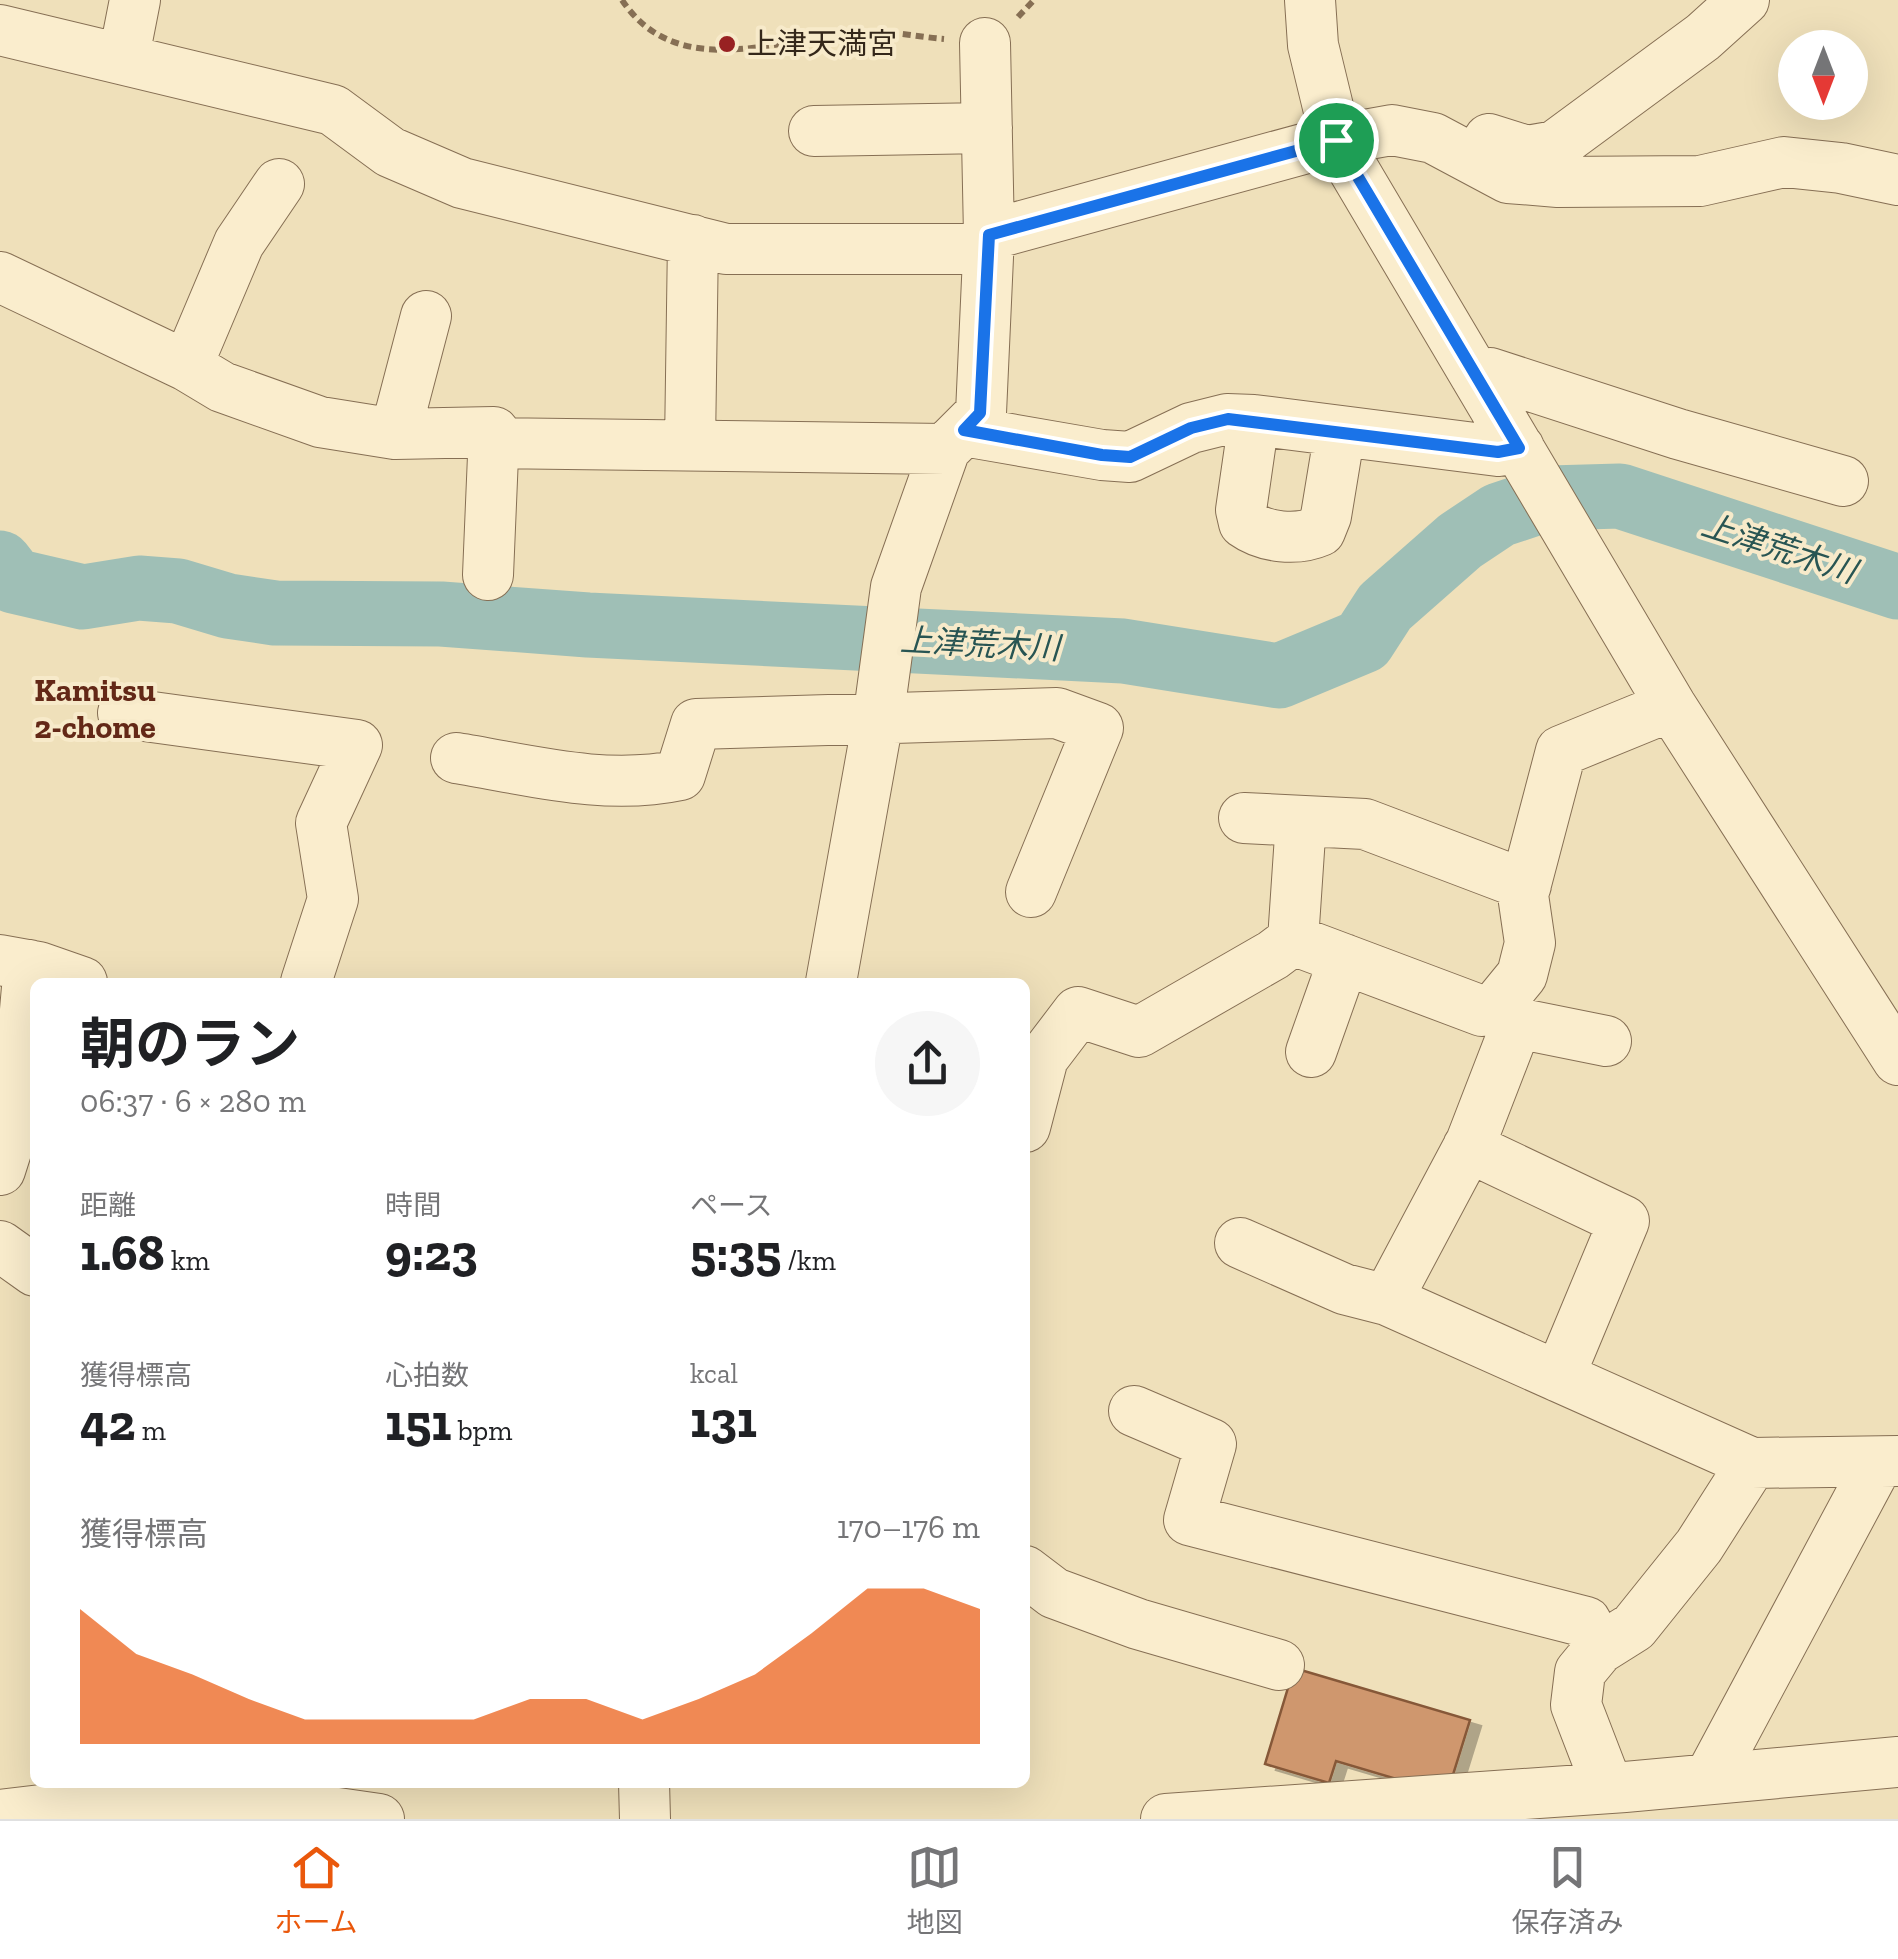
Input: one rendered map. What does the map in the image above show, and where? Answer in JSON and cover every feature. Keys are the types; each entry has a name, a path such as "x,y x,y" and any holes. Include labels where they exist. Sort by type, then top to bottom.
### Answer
{"street":[{"path":"1310,0 1314,45 1332,125 1671,706 1898,1060"},
{"path":"0,30 334,110 390,152 462,183 726,248 989,242 1406,102 1440,109 1495,142 1527,151 1555,146 1703,37 1744,0"},
{"path":"832,978 878,720 896,586 920,510 954,440 980,413 989,242 985,43"},
{"path":"1332,125 1433,138 1508,178 1558,182 1700,181 1784,162 1898,180"},
{"path":"814,131 986,128"},
{"path":"188,366 239,242 280,184"},
{"path":"690,446 693,240"},
{"path":"0,278 188,366 222,386 320,422 395,434 494,432 488,574"},
{"path":"395,434 426,316"},
{"path":"1475,375 1490,374 1678,434 1843,480"},
{"path":"494,442 690,446 954,440 1130,457 1191,428 1228,419 1498,452 1519,448"},
{"path":"1254,420 1242,510 1244,524 1258,533 1305,538 1320,531 1340,431"},
{"path":"1388,1300 1468,1147 1530,943 1523,895 1561,751 1671,706"},
{"path":"124,713 357,746 321,823 334,900 307,978"},
{"path":"456,758 598,782 647,782 680,774 696,724 1056,713 1098,728 1031,892"},
{"path":"1244,818 1366,824 1526,885"},
{"path":"1030,1108 1043,1058 1078,1012 1138,1032 1274,956 1294,940 1302,821"},
{"path":"1294,940 1482,1011 1606,1041"},
{"path":"1311,1052 1344,959"},
{"path":"0,1170 14,1123 14,962 68,978"},
{"path":"1468,1147 1624,1221 1559,1377"},
{"path":"1240,1243 1344,1289 1388,1300 1752,1463 1888,1462 1709,1779"},
{"path":"0,1246 30,1267"},
{"path":"1134,1411 1212,1444 1189,1520 1586,1622 1599,1649"},
{"path":"1618,1798 1576,1705 1580,1672 1599,1649 1634,1627 1699,1546 1752,1463"},
{"path":"1030,1575 1071,1600 1138,1624 1280,1665"},
{"path":"1166,1819 1618,1798 1709,1779 1898,1762"},
{"path":"644,1788 645,1819"},
{"path":"0,1815 152,1808 212,1789 379,1819"}],"path":[{"path":"622,0 651,33 683,48 765,48 867,32 985,43"}],"building":[{"path":"1294,1668 1470,1720 1447,1794 1336,1761 1329,1783 1265,1764"}],"waterway":[{"name":"上津荒木川","path":"0,563 14,581 83,597 139,588 178,591 228,606 275,613 441,614 588,625 1123,651 1279,676 1363,641 1385,607 1460,541 1499,515 1550,498 1620,496 1898,587"}],"place":[{"name":"上津天満宮","path":"727,44"}],"district":[{"name":"Kamitsu 2-chome","path":"95,708"}],"route":[{"path":"1336,140 1519,448 1498,452 1228,419 1191,428 1130,457 964,430 980,413 989,235 1336,140"}]}
